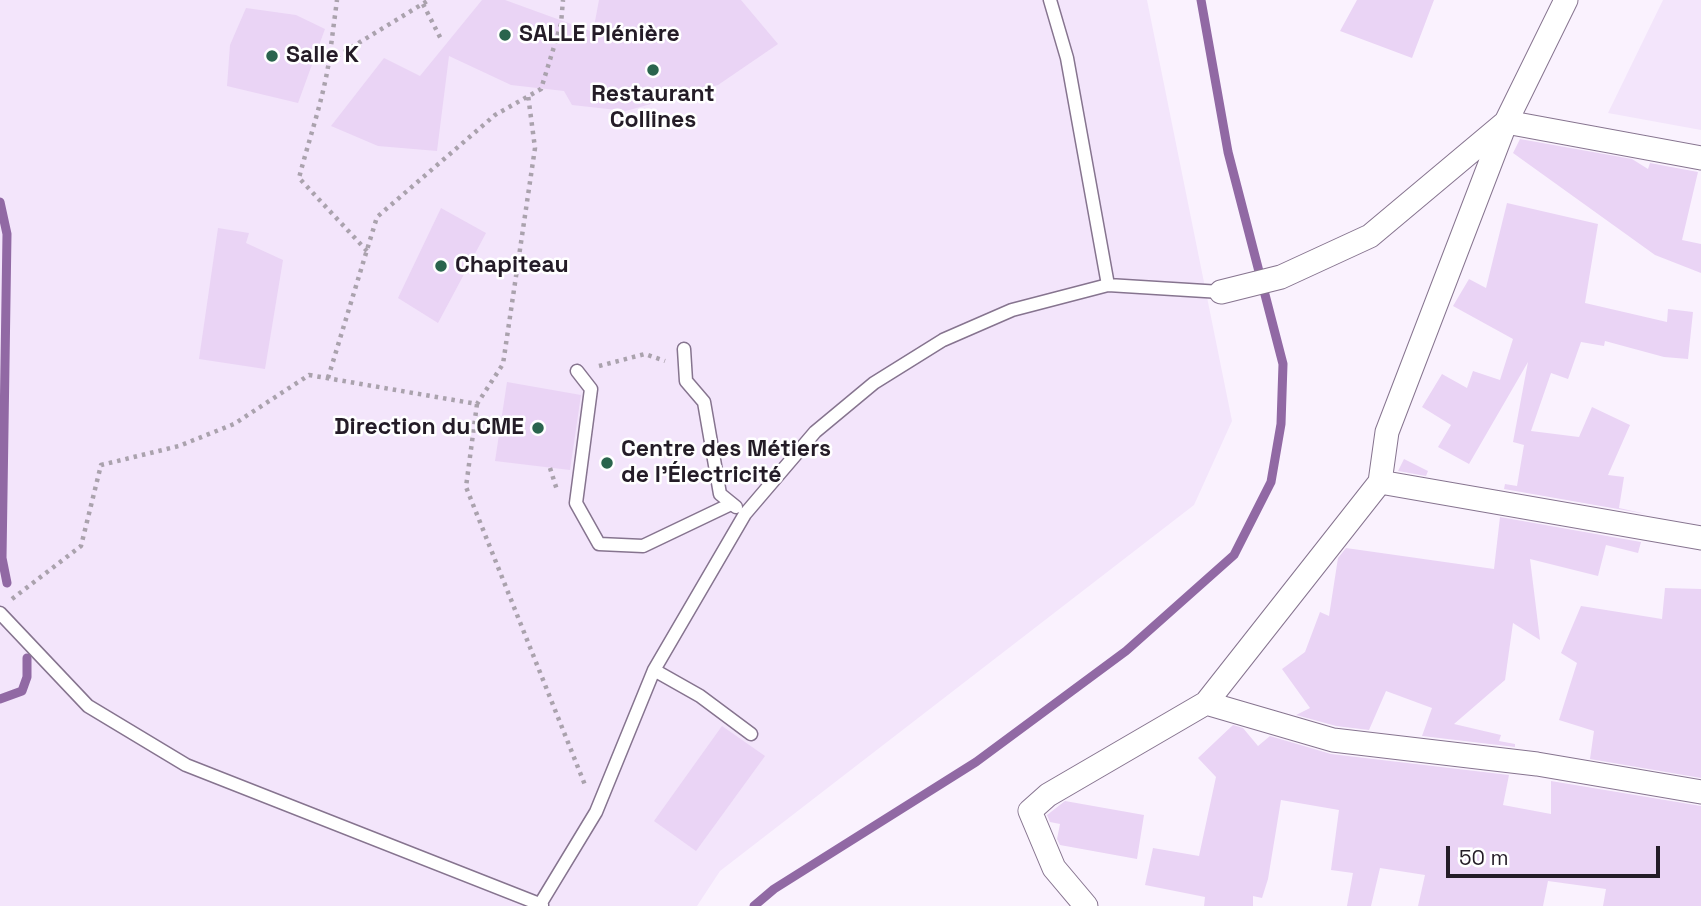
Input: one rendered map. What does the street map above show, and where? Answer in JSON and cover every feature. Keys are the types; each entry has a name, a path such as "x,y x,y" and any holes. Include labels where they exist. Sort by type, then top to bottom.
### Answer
{"street":[{"path":"1086,906 1054,868 1030,811 1048,795 1206,703 1380,482 1387,432 1506,122 1566,0"},
{"path":"1506,122 1701,158"},
{"path":"1221,292 1281,277 1370,236 1506,122"},
{"path":"1380,482 1701,538"},
{"path":"1206,703 1333,740 1537,764 1701,792"}],"lane":[{"path":"1050,0 1067,58 1108,285"},
{"path":"0,612 88,706 186,765 540,905 596,812 654,670 745,514 815,432 874,383 943,340 1012,310 1108,285 1221,292"},
{"path":"684,349 686,381 704,402 720,494 745,514"},
{"path":"577,371 591,389 576,503 599,544 643,546 732,504"},
{"path":"654,670 700,696 751,734"}],"path":[{"path":"337,0 325,87 314,116 299,178 368,251"},
{"path":"329,61 429,0"},
{"path":"328,378 377,217 495,115 541,89 561,23 563,0"},
{"path":"423,4 442,41"},
{"path":"528,95 535,148 503,364 477,404 466,486 596,812"},
{"path":"577,371 645,354 685,369"},
{"path":"10,600 81,546 101,465 179,446 234,424 309,375 477,404"}],"shaded area":[{"name":"Centre des Métiers de l'Électricité","path":"0,0 1147,0 1232,421 1194,505 720,871 697,906 0,906"},
{"path":"1663,0 1701,0 1701,130 1608,113"}],"building":[{"path":"482,0 505,0 593,32 599,0 741,0 778,44 718,85 626,111 572,105 564,91 511,85 449,56 437,151 378,146 331,126 384,58 420,76"},
{"path":"1357,0 1434,0 1412,58 1340,31"},
{"name":"Salle K","path":"246,8 296,15 325,29 298,103 227,86 230,45"},
{"path":"1520,139 1632,159 1648,169 1650,163 1698,172 1682,240 1701,244 1701,273 1655,255 1513,153"},
{"path":"1507,203 1598,224 1585,303 1667,322 1668,309 1693,312 1688,359 1664,357 1605,341 1604,346 1581,342 1568,379 1551,373 1531,431 1579,437 1592,407 1630,425 1608,475 1624,477 1619,508 1646,514 1504,489 1505,484 1517,486 1524,445 1513,442 1528,362 1469,464 1438,447 1451,425 1422,407 1442,374 1467,388 1473,371 1500,380 1513,339 1453,306 1469,279 1486,288"},
{"name":"Chapiteau","path":"441,208 486,233 438,323 398,298"},
{"path":"218,228 249,233 246,243 283,260 265,369 199,359"},
{"name":"Direction du CME","path":"507,382 581,395 570,470 495,461"},
{"path":"1404,459 1428,471 1426,476 1398,471"},
{"path":"1500,517 1641,542 1638,553 1606,545 1598,576 1530,559 1540,640 1513,623 1505,680 1454,724 1501,735 1499,741 1515,744 1515,747 1422,736 1432,708 1386,691 1369,730 1336,726 1296,715 1310,708 1282,669 1305,652 1320,612 1329,616 1338,558 1346,548 1494,569"},
{"path":"1665,588 1701,589 1701,778 1590,759 1594,731 1559,720 1577,663 1561,653 1581,606 1662,619"},
{"path":"1233,725 1243,728 1258,746 1270,736 1331,754 1509,775 1503,805 1551,814 1551,781 1701,806 1701,906 1603,906 1606,889 1548,881 1543,906 1418,906 1425,875 1380,868 1371,906 1347,906 1353,873 1331,870 1339,810 1281,800 1268,879 1262,898 1253,896 1253,906 1204,906 1205,897 1145,885 1153,848 1199,856 1216,777 1198,758"},
{"path":"722,726 765,756 696,851 654,821"},
{"path":"1065,801 1144,815 1137,859 1060,845 1057,839 1060,824 1050,822 1047,815"}],"waterway":[{"path":"754,906 774,889 976,762 1126,651 1234,555 1271,482 1281,424 1283,364 1228,152 1201,0"},
{"path":"0,202 7,234 2,558 7,583"},
{"path":"0,699 22,691 27,677 27,658"}],"place":[{"name":"SALLE Plénière","path":"505,35"},
{"name":"Salle K","path":"272,56"},
{"name":"Restaurant Collines","path":"653,70"},
{"name":"Chapiteau","path":"441,266"},
{"name":"Direction du CME","path":"538,428"},
{"name":"Centre des Métiers de l'Électricité","path":"607,463"}]}
